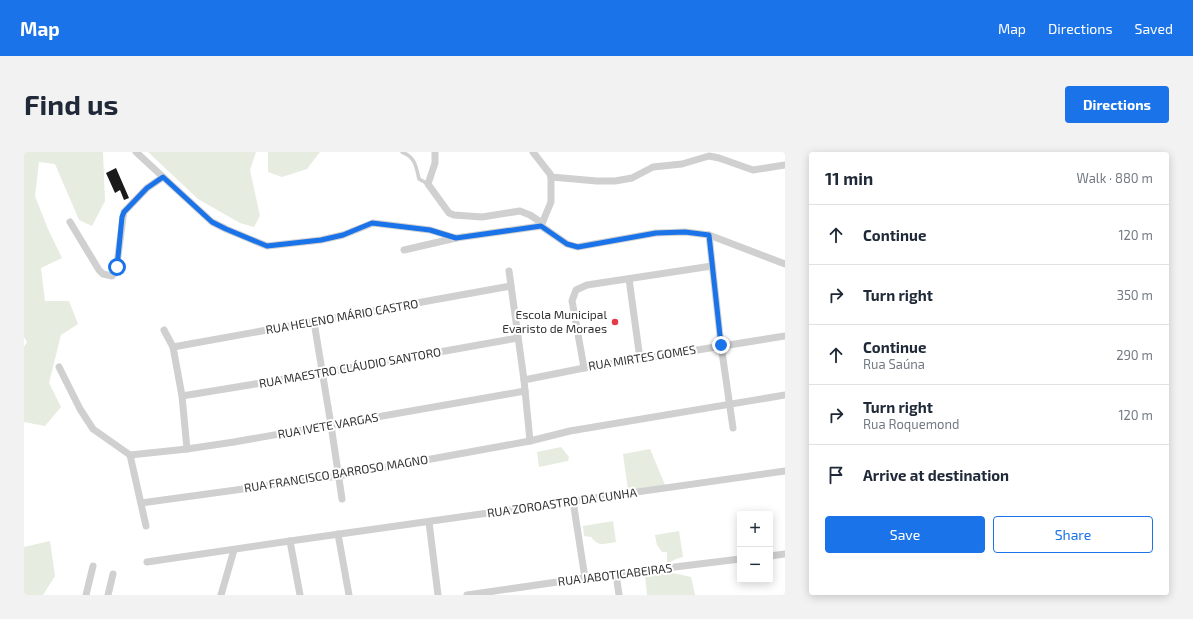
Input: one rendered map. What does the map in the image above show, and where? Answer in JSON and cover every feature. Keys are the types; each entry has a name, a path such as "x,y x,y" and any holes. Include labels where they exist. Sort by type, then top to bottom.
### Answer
{"street":[{"path":"136,152 212,222 267,246 321,240 343,235 372,223 430,230 456,238"},
{"path":"435,152 435,163 428,184 449,213 454,216 487,217 520,211 530,215 567,244 578,247 656,233 685,232 709,235 785,264"},
{"path":"532,152 551,177 551,202 542,224"},
{"path":"551,177 614,181 632,178 653,167 682,164 709,156 720,158 753,170 785,164"},
{"path":"70,222 99,270 103,274 112,276 116,272 122,217 124,212 147,188 163,177"},
{"path":"404,250 456,238 542,224"},
{"path":"709,235 721,345 733,428"},
{"path":"584,368 573,306 573,296 576,290 587,285 712,266"},
{"path":"509,271 524,380 530,441"},
{"path":"629,279 640,359"},
{"name":"RUA HELENO MÁRIO CASTRO","path":"173,347 511,286"},
{"path":"314,322 342,499"},
{"path":"164,330 173,347 182,396 186,449"},
{"name":"RUA MIRTES GOMES","path":"524,380 584,368 785,336"},
{"name":"RUA MAESTRO CLÁUDIO SANTORO","path":"182,396 518,338"},
{"path":"59,367 80,409 93,429 130,455 146,526"},
{"name":"RUA IVETE VARGAS","path":"130,455 186,449 525,391"},
{"name":"RUA FRANCISCO BARROSO MAGNO","path":"141,503 338,476 530,441 570,431 785,395"},
{"name":"RUA ZOROASTRO DA CUNHA","path":"147,562 785,471"},
{"path":"573,501 585,578"},
{"path":"429,522 438,595"},
{"path":"338,534 348,595"},
{"path":"290,541 300,595"},
{"path":"221,595 234,550"},
{"path":"773,556 785,554"},
{"name":"RUA JABOTICABEIRAS","path":"467,595 585,578 737,559"},
{"path":"86,595 94,566"},
{"path":"108,595 113,574"},
{"path":"616,574 619,595"}],"lane":[{"path":"402,152 413,159 420,179 428,184"}],"shaded area":[{"path":"24,152 103,152 105,201 92,226 79,220 55,164 39,162 35,196 48,229 62,258 41,268 45,301 69,301 78,324 61,335 49,383 61,407 45,426 24,422 24,347 27,342 24,337"},
{"path":"148,152 256,152 250,170 260,216 254,227 240,223 198,199"},
{"path":"268,152 320,152 307,169 282,177 268,172"},
{"path":"561,447 569,457 568,461 539,467 537,452"},
{"path":"650,449 665,485 628,490 623,454"},
{"path":"613,521 616,542 599,544 591,537 584,536 583,526"},
{"path":"679,531 683,557 667,564 667,552 662,552 657,545 655,535"},
{"path":"50,541 55,576 43,595 24,595 24,547"},
{"path":"673,573 691,577 695,595 647,595 645,576"}],"building":[{"path":"116,168 129,198 124,200 120,190 115,193 106,173"}],"place":[{"name":"Escola Municipal Evaristo de Moraes","path":"615,322"}],"route":[{"path":"117,267 122,217 124,212 147,188 163,177 212,222 267,246 321,240 343,235 372,223 430,230 456,238 541,226 567,244 578,247 656,233 685,232 709,235 721,345"}]}
